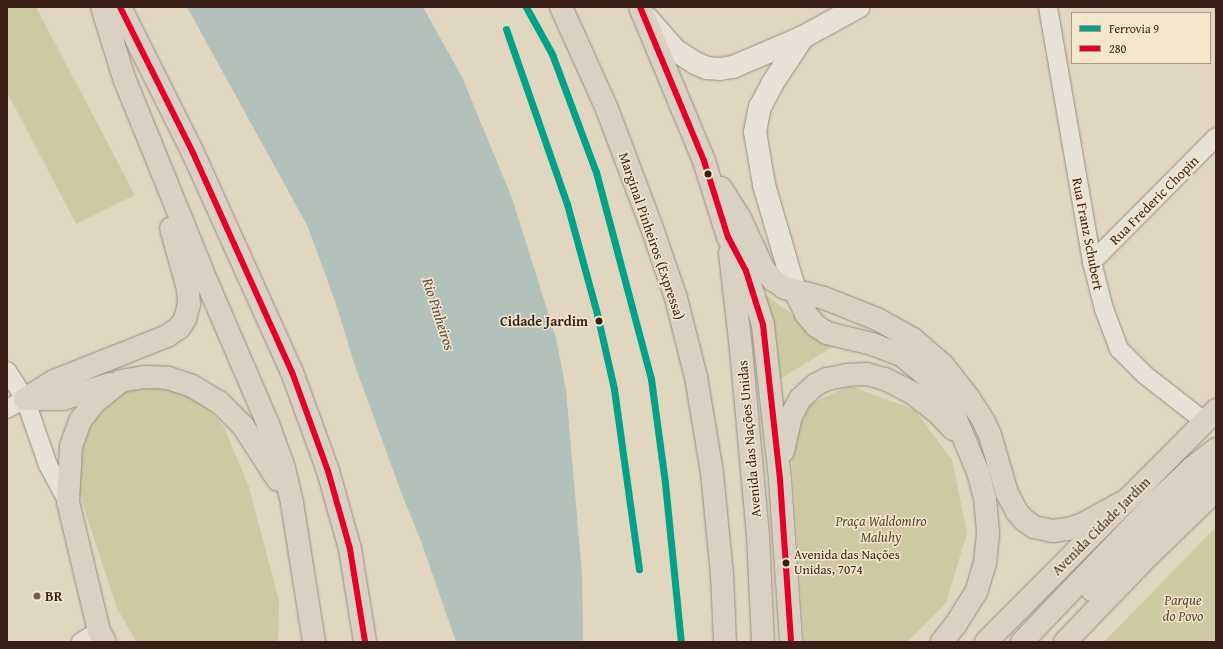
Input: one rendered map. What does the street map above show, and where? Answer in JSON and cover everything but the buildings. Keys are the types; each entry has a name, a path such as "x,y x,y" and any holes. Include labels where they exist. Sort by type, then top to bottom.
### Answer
{"highway":[{"path":"102,7 124,78 203,273 268,424 284,468 292,503 314,642"},
{"path":"120,7 193,154 292,372 328,471 348,542 365,642"},
{"name":"Marginal Pinheiros (Expressa)","path":"561,7 610,117 652,228 678,306 696,377 712,473 722,575 725,642"},
{"path":"641,9 704,161 740,218 763,268 773,280 785,288 824,298 877,319 913,339 943,366 984,422 990,435 1007,493 1017,512 1024,520 1034,527 1053,530 1068,529 1083,524 1125,501"},
{"path":"16,404 54,381 167,336 180,328 185,319 189,304 188,289 182,263 166,214 154,152"},
{"name":"Avenida das Nações Unidas","path":"704,161 728,237 746,271 763,325 780,480 791,642"},
{"name":"Avenida das Nações Unidas","path":"728,237 741,349 758,536 763,642"},
{"path":"795,291 806,314 816,326 827,332 872,344 903,356 928,376 956,419 978,472 985,498 988,534 985,563 976,592 956,624 942,642"},
{"path":"780,480 785,436 791,416 800,399 815,385 847,374 867,374 885,379 911,392 938,413 964,441"},
{"path":"16,404 63,399 121,381 144,377 168,378 192,386 219,402 243,426 292,503"},
{"path":"95,638 68,502 71,446 80,421 94,402 121,381"},
{"path":"992,642 1008,632 1212,420"},
{"name":"Avenida Cidade Jardim","path":"986,642 1125,501 1212,420"},
{"name":"Avenida Cidade Jardim","path":"1022,642 1156,502 1192,468 1216,449"},
{"path":"1041,642 1131,551 1216,469"},
{"path":"1065,642 1149,555 1212,494"}],"street":[{"path":"641,9 675,50 695,63 707,68 720,69 733,67 804,37 858,7"},
{"name":"Rua Franz Schubert","path":"1048,7 1092,262 1104,309 1119,349 1145,374 1212,420"},
{"path":"795,291 764,185 755,132 760,107 772,84 804,37"},
{"name":"Rua Frederic Chopin","path":"1092,262 1216,137"},
{"path":"7,371 16,404 68,502"}],"green space":[{"path":"7,7 36,7 135,195 76,224 7,92"},
{"path":"758,289 834,346 777,381"},
{"path":"150,385 198,397 224,427 249,487 279,601 278,642 136,642 117,608 80,496 80,441 97,412 126,391"},
{"name":"Praça Waldomiro Maluhy","path":"850,386 915,410 952,460 967,533 946,603 907,642 804,642 791,446 809,404"},
{"name":"Parque do Povo","path":"1216,527 1216,642 1104,642"}],"water":[{"name":"Rio Pinheiros","path":"187,7 423,7 462,77 512,198 556,338 566,390 582,574 583,642 456,642 421,541 401,492 354,363 337,307 308,227"}],"rail line":[{"name":"9","path":"526,7 552,54 596,172 651,379 665,483 681,642"},
{"name":"9","path":"506,29 567,204 597,314 614,389 639,569"}],"transit line":[{"name":"280","path":"120,7 193,153 292,372 328,471 350,549 365,642"},
{"name":"280","path":"640,7 704,161 728,237 746,271 763,325 780,479 791,642"}],"place":[{"name":"Cidade Jardim","path":"599,321"},
{"name":"Avenida das Nações Unidas, 7074","path":"786,563"},
{"name":"BR","path":"37,596"}]}
